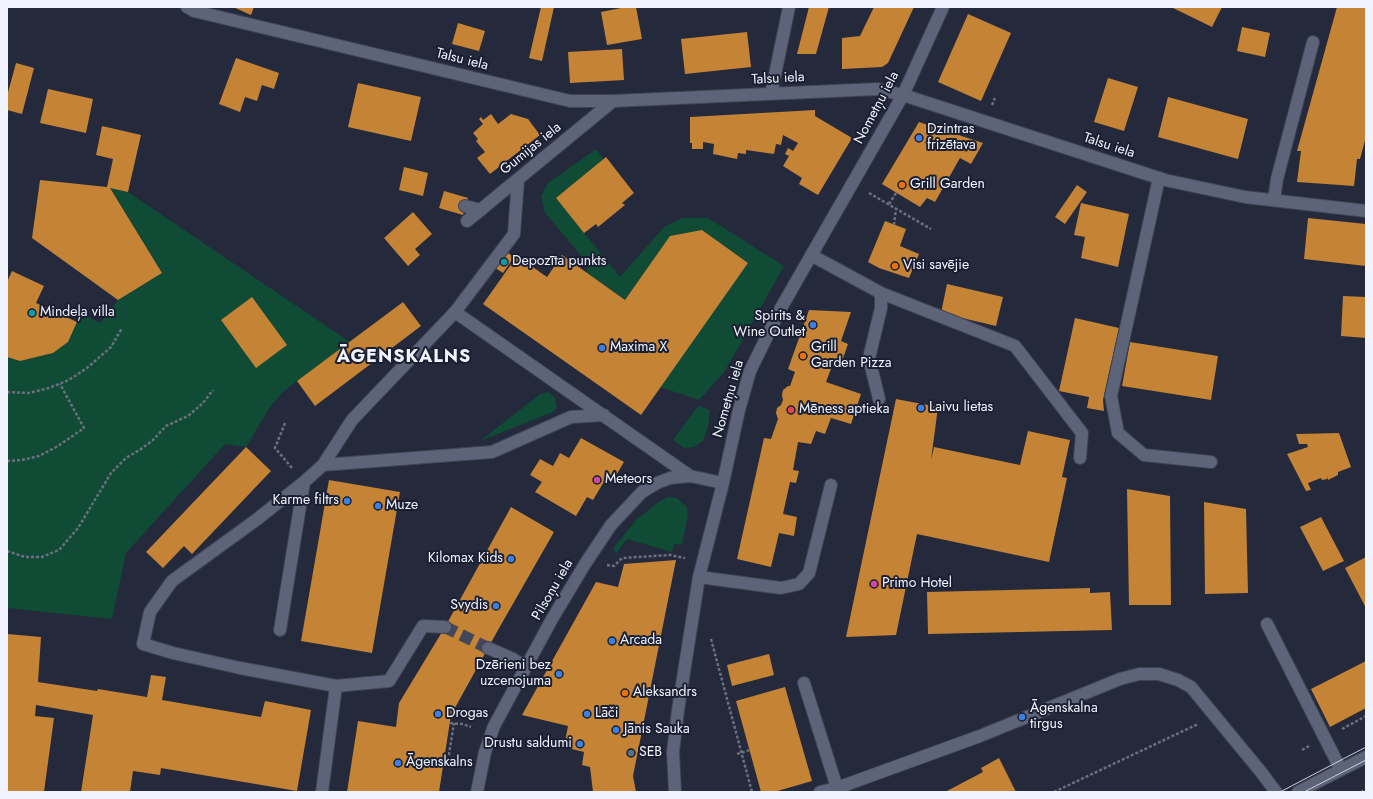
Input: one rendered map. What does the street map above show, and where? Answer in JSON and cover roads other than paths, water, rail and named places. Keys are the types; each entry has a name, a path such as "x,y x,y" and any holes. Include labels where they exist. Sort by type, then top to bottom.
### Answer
{"street":[{"name":"Talsu iela","path":"187,7 194,11 570,101 613,101 877,89 903,95 1159,178 1245,197 1366,211"},
{"path":"771,94 789,7"},
{"name":"Nometņu iela","path":"674,792 673,752 678,710 699,577 723,483 739,410 750,371 781,308 903,95 944,7"},
{"path":"1274,200 1277,179 1313,42"},
{"name":"Gumijas iela","path":"467,221 613,101"},
{"path":"1159,178 1111,396 1118,433 1144,455 1211,462"},
{"path":"445,626 423,626 389,682 336,686 240,668 173,653 143,644 150,612 172,581 256,520 323,465 352,420 455,312 514,234 518,180"},
{"path":"465,206 481,210"},
{"path":"811,255 881,293 1015,346 1082,433 1080,458"},
{"path":"879,399 869,358 881,308 881,293"},
{"path":"455,312 690,476"},
{"path":"323,465 492,452 571,418 604,415"},
{"name":"Pilsoņu iela","path":"476,792 485,752 494,726 552,618 584,564 611,525 642,492 670,478 690,476 723,483"},
{"path":"280,630 304,482"},
{"path":"699,577 781,588 800,584 809,573 831,485"},
{"path":"1267,624 1341,770"},
{"path":"488,648 513,659 526,667"},
{"path":"820,792 837,788 980,736 1120,679 1139,674 1160,674 1178,680 1191,687 1276,792"},
{"path":"804,683 837,788"},
{"path":"322,792 336,686"},
{"path":"1298,792 1366,757"}],"tunnel":[{"path":"445,627 488,648"}],"tram line":[{"path":"1280,792 1366,747"},
{"path":"1304,792 1366,760"}],"place":[{"name":"Dzintras frizētava","path":"919,138"},
{"name":"Grill Garden","path":"902,185"},
{"name":"Depozīta punkts","path":"504,262"},
{"name":"Visi savējie","path":"895,266"},
{"name":"Mindeļa villa","path":"32,313"},
{"name":"Spirits & Wine Outlet","path":"813,325"},
{"name":"Maxima X","path":"602,348"},
{"name":"Grill Garden Pizza","path":"803,356"},
{"name":"Laivu lietas","path":"921,408"},
{"name":"Mēness aptieka","path":"791,410"},
{"name":"Meteors","path":"597,480"},
{"name":"Karme filtrs","path":"347,501"},
{"name":"Muze","path":"378,506"},
{"name":"Kilomax Kids","path":"511,559"},
{"name":"Primo Hotel","path":"874,584"},
{"name":"Svydis","path":"496,606"},
{"name":"Arcada","path":"612,641"},
{"name":"Dzērieni bez uzcenojuma","path":"559,674"},
{"name":"Aleksandrs","path":"625,693"},
{"name":"Drogas","path":"438,714"},
{"name":"Lāči","path":"587,714"},
{"name":"Āgenskalna tirgus","path":"1022,717"},
{"name":"Jānis Sauka","path":"616,730"},
{"name":"Drustu saldumi","path":"580,744"},
{"name":"SEB","path":"631,753"},
{"name":"Āgenskalns","path":"398,763"}],"district":[{"name":"ĀGENSKALNS","path":"404,358"}]}
